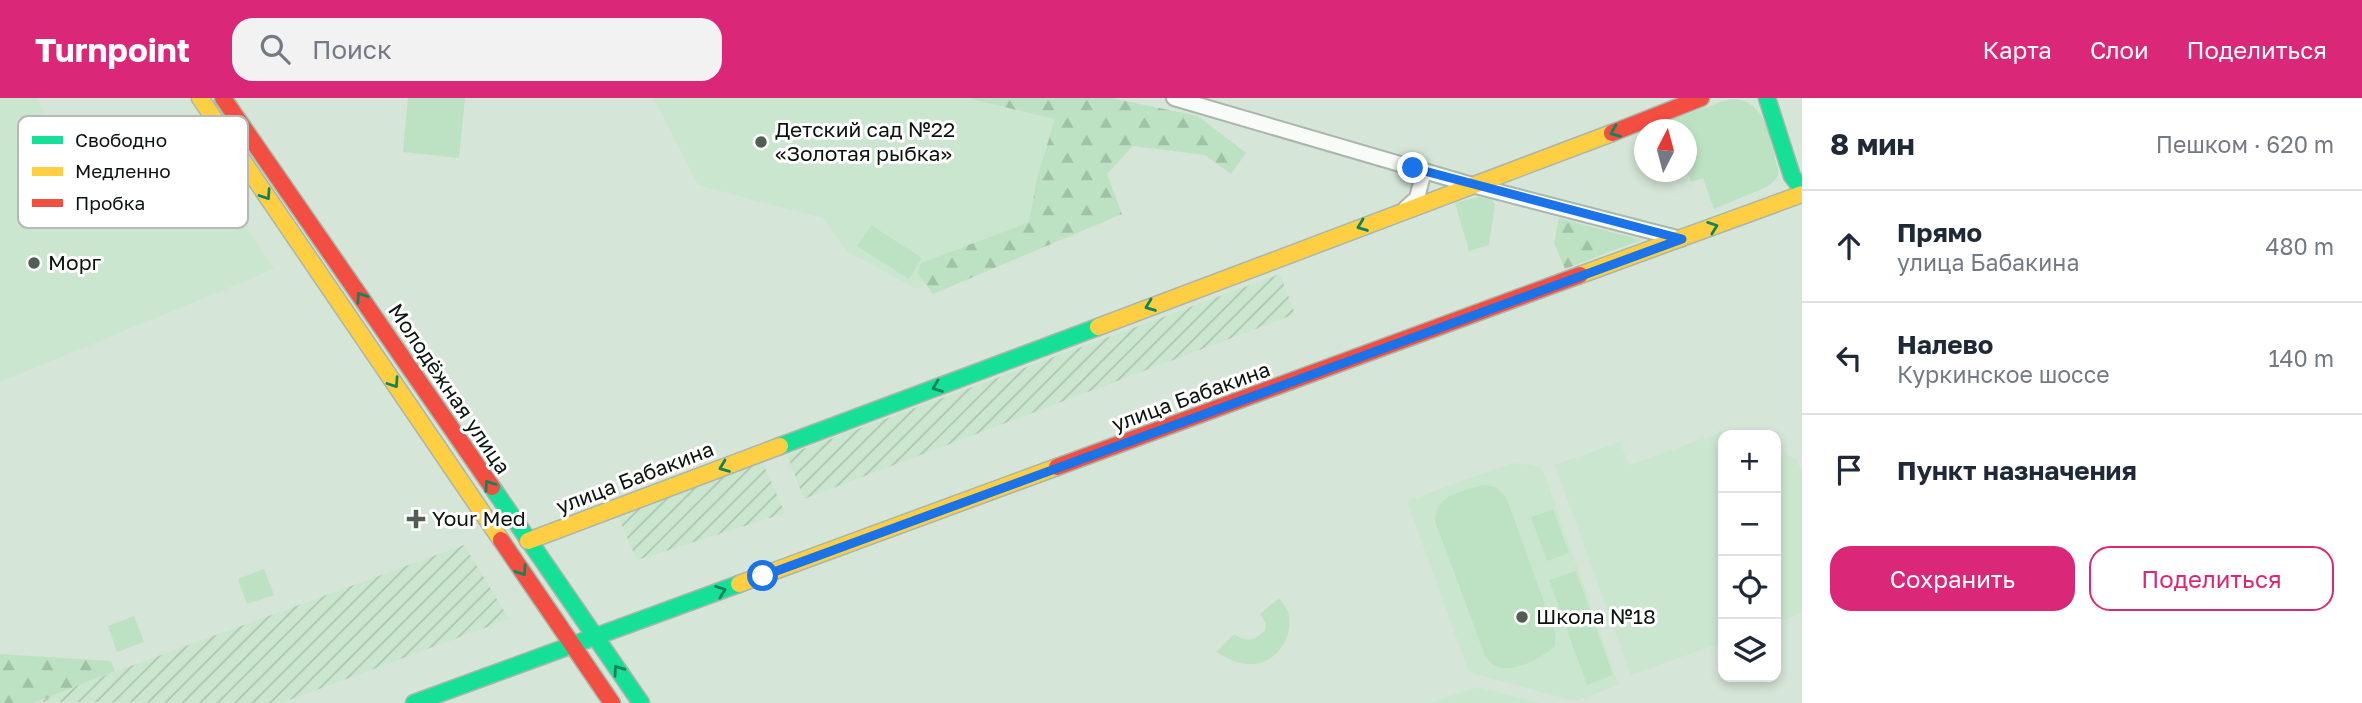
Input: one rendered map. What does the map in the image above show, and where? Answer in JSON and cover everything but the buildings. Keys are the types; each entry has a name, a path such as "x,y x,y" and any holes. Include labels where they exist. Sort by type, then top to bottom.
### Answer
{"street":[{"name":"Молодёжная улица","path":"200,98 212,116"},
{"name":"Молодёжная улица","path":"223,98 235,116"},
{"path":"1174,98 1472,185 1682,239"},
{"name":"улица Бабакина","path":"528,541 1701,98"},
{"path":"1767,98 1792,176 1802,192"},
{"name":"Молодёжная улица","path":"248,134 641,703"},
{"name":"Молодёжная улица","path":"248,169 612,703"},
{"path":"1403,211 1418,198 1424,171"},
{"name":"улица Бабакина","path":"414,703 1682,239 1802,192"}],"shaded area":[{"path":"0,98 37,98 45,116 18,116 18,228 246,228 274,269 0,382"},
{"path":"654,98 1078,98 1038,228 917,289 848,252 823,218 698,185"},
{"path":"1280,274 1295,314 804,499 787,455"},
{"name":"Школа №18","path":"1718,433 1718,644 1631,675 1555,465 1620,442 1629,465"},
{"path":"1781,453 1796,459 1802,472 1802,613 1781,621"},
{"path":"762,461 785,513 637,560 618,517"},
{"name":"Школа №18","path":"1515,462 1542,468 1619,685 1574,701 1469,672 1407,501"},
{"path":"464,545 509,619 281,703 32,702"},
{"path":"1478,687 1539,703 1430,703"}],"green space":[{"path":"408,98 465,98 459,158 403,152"},
{"path":"967,98 1111,98 1198,116 1246,153 1231,174 1205,155 1133,146 1107,174 1122,214 933,294 918,273 921,263 1029,222 1037,178 1055,119"},
{"path":"1729,99 1742,100 1752,105 1765,122 1778,176 1769,186 1714,209 1703,178 1697,180 1697,119 1674,119"},
{"path":"1478,197 1490,198 1495,204 1489,245 1469,251 1455,203"},
{"path":"1559,218 1581,224 1606,253 1565,269 1554,243"},
{"path":"1581,224 1642,240 1606,253"},
{"path":"871,225 922,258 909,279 857,246"},
{"path":"1482,485 1496,487 1506,497 1555,632 1555,646 1536,659 1512,668 1496,666 1485,656 1435,521 1445,499"},
{"path":"1553,509 1569,553 1547,561 1531,517"},
{"path":"264,569 274,595 247,604 238,579"},
{"path":"1576,571 1613,675 1587,685 1549,580"},
{"path":"1279,598 1287,610 1289,630 1276,654 1261,663 1247,664 1233,661 1216,652 1234,634 1247,640 1261,634 1266,623 1260,614"},
{"path":"134,616 144,642 117,652 108,626"},
{"path":"0,654 111,661 115,671 33,703 0,703"}],"traffic: fast":[{"path":"1767,98 1792,176 1802,189"},
{"path":"780,446 1098,327"},
{"path":"492,487 641,703"},
{"path":"414,703 739,584"}],"traffic: slow":[{"path":"200,98 212,116"},
{"path":"1098,327 1612,133"},
{"path":"248,168 501,540"},
{"path":"1580,275 1802,194"},
{"path":"528,541 780,446"},
{"path":"739,584 1057,467"}],"traffic: jam":[{"path":"223,98 235,116"},
{"path":"1612,133 1701,98"},
{"path":"248,134 492,487"},
{"path":"1057,467 1580,275"},
{"path":"501,540 612,703"}],"place":[{"name":"Детский сад №22 «Золотая рыбка»","path":"761,142"},
{"name":"Морг","path":"34,263"},
{"name":"Your Med","path":"416,519"},
{"name":"Школа №18","path":"1522,617"}],"route":[{"path":"763,576 1682,239 1413,168"}]}
